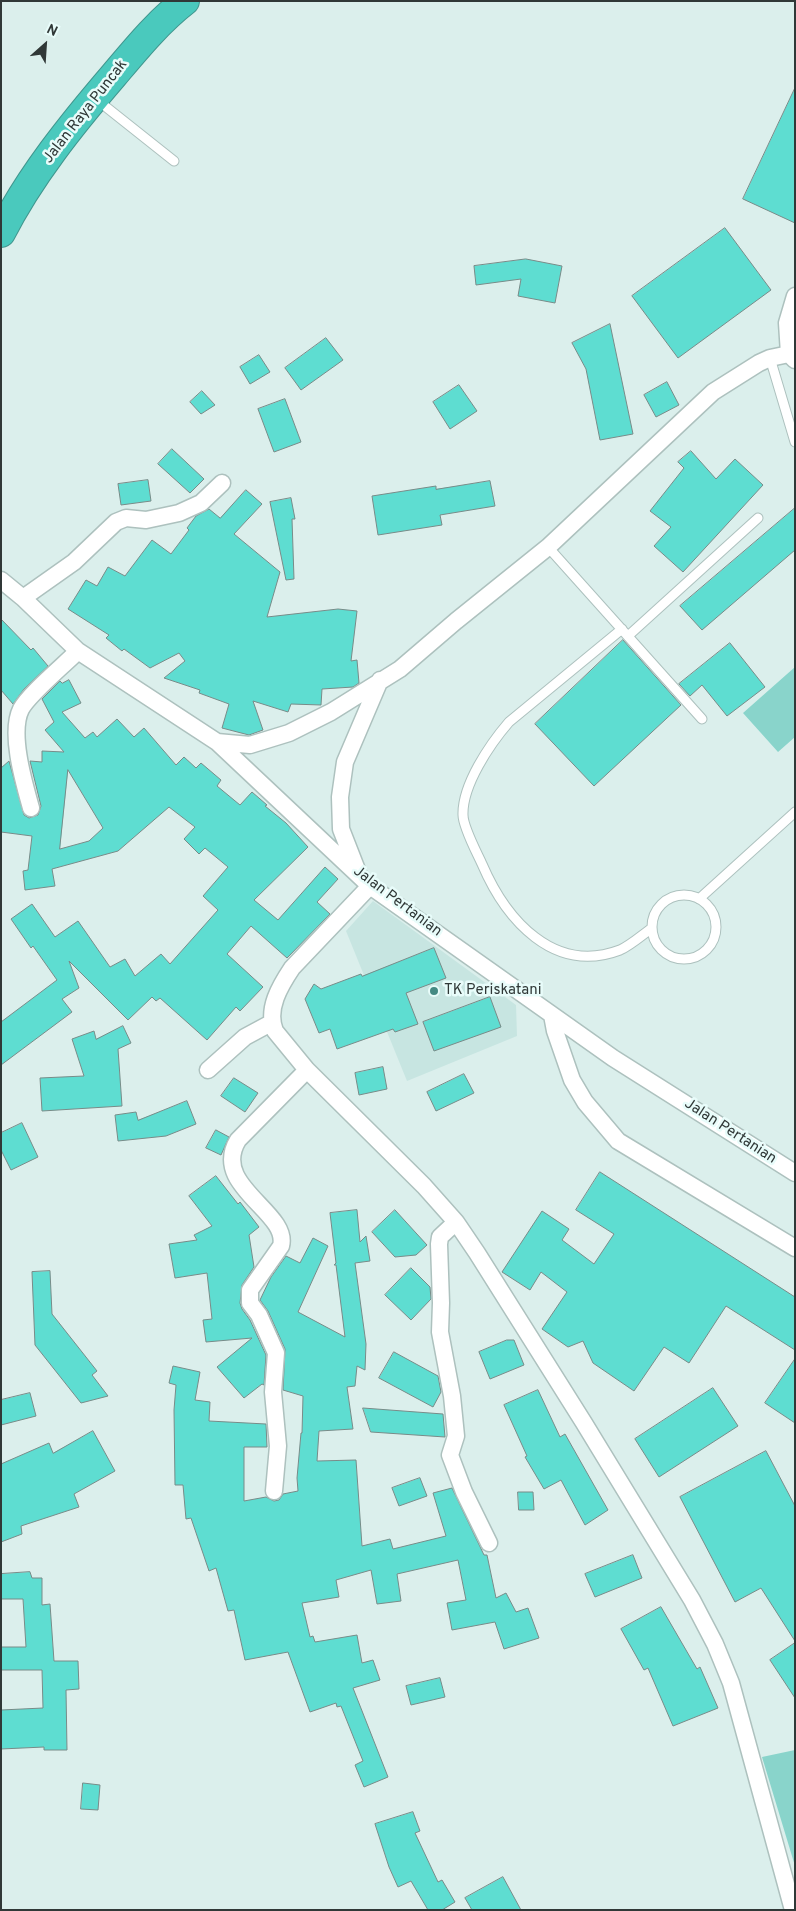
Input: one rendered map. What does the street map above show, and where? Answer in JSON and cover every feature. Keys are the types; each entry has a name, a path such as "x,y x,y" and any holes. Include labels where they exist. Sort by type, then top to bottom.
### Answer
{"highway":[{"name":"Jalan Raya Puncak","path":"1,233 38,173 94,98 142,42 185,1"}],"street":[{"path":"217,742 250,745 272,739 324,716 400,669 548,547 714,392 770,358 793,355 787,323 795,296"},
{"path":"23,598 74,562 116,522 126,518 146,520 179,513 201,503 222,483"},
{"name":"Jalan Pertanian","path":"1,580 23,598 78,651 217,742 364,880 621,1063 795,1173"},
{"path":"31,808 17,746 18,716 25,703 78,651"},
{"path":"380,680 345,762 340,797 342,828 364,880 292,968 277,993 272,1010 272,1023 278,1037 306,1070 424,1186 456,1222 599,1448 692,1600 715,1644 731,1683 793,1910"},
{"path":"552,1015 555,1031 572,1080 585,1102 618,1141 795,1248"},
{"path":"208,1070 246,1037 272,1023"},
{"path":"274,1491 278,1446 272,1392 276,1353 259,1315 250,1303 249,1296 250,1290 281,1246 282,1238 277,1226 235,1175 231,1162 232,1153 238,1140 306,1070"},
{"path":"456,1222 440,1237 438,1244 441,1303 440,1332 452,1396 456,1436 450,1455 464,1492 489,1543"}],"lane":[{"path":"94,98 174,161"},
{"path":"770,358 795,442"},
{"path":"628,636 758,518"},
{"path":"548,547 702,718"},
{"path":"622,628 510,722 496,737 469,787 464,802 462,818 489,880 510,914 521,926 544,944 576,955 601,956 623,949 652,928"},
{"path":"699,899 795,812"},
{"path":"677,896 699,899 712,912 716,931 713,940 701,954 692,958 673,958 664,953 653,938 653,917 658,908 667,900 677,896"}],"shaded area":[{"path":"795,667 795,737 778,752 743,713"},
{"name":"TK Periskatani","path":"373,901 516,1005 517,1036 407,1081 346,931"},
{"path":"795,1750 795,1866 762,1757"}],"building":[{"path":"795,88 795,223 743,199"},
{"path":"725,228 771,290 678,358 632,296"},
{"path":"526,259 562,266 555,303 518,296 521,279 476,285 474,266"},
{"path":"610,324 633,434 600,440 586,369 572,343"},
{"path":"326,338 343,360 301,390 285,368"},
{"path":"259,355 270,372 250,384 240,367"},
{"path":"667,382 679,405 656,417 644,395"},
{"path":"459,385 477,411 450,429 433,402"},
{"path":"202,391 215,405 201,414 190,402"},
{"path":"285,399 301,442 274,452 258,409"},
{"path":"172,449 204,479 190,493 158,464"},
{"path":"691,451 716,479 735,459 763,485 683,572 654,546 671,527 650,511 684,468 678,462"},
{"path":"148,480 151,501 121,505 118,484"},
{"path":"490,481 495,506 440,515 442,525 378,535 372,496 436,486 436,489"},
{"path":"246,490 262,504 234,534 280,572 267,617 338,609 357,611 351,661 357,660 359,683 353,687 322,689 321,705 291,704 288,712 253,701 263,730 249,735 222,728 229,704 199,693 200,690 164,678 185,661 179,653 150,668 124,649 122,651 106,638 109,635 68,609 86,580 97,586 108,567 125,576 152,540 171,554 189,530 187,528 196,516 209,509 220,518"},
{"path":"291,498 295,519 292,519 294,579 286,580 270,502"},
{"path":"795,508 795,550 702,630 680,606"},
{"path":"1,619 31,650 33,648 48,666 24,689 13,704 1,690"},
{"path":"623,640 681,705 594,786 535,724"},
{"path":"730,643 765,687 727,716 702,685 690,696 679,684"},
{"path":"69,680 81,703 62,712 85,738 93,732 97,737 117,719 134,737 144,728 176,765 184,757 196,768 201,763 221,780 217,786 240,805 252,792 267,805 265,806 286,823 308,847 254,900 278,920 325,867 338,879 317,902 330,914 287,958 251,926 227,954 263,987 240,1011 236,1007 207,1040 160,998 156,1001 152,997 128,1020 69,961 79,988 62,999 72,1012 1,1065 1,1022 57,980 11,919 32,904 55,937 78,921 110,967 125,959 135,976 161,954 170,964 218,910 203,896 228,867 205,848 199,854 184,839 195,827 169,807 118,851 52,869 55,886 25,890 23,871 28,870 32,836 1,832 1,768 9,761 24,815 29,818 38,815 41,806 30,761 42,762 42,751 64,752 45,730 54,722 42,699 60,681 62,683","holes":["68,770 103,828 89,841 60,849"]},
{"path":"434,948 446,978 406,993 418,1024 395,1032 393,1029 337,1049 330,1029 319,1033 305,999 314,984 321,989 361,974 362,976"},
{"path":"490,997 501,1027 434,1051 423,1022"},
{"path":"123,1026 131,1043 118,1049 122,1106 42,1111 40,1078 84,1076 72,1039 94,1031 96,1039"},
{"path":"383,1067 387,1089 359,1095 355,1073"},
{"path":"464,1074 474,1093 436,1111 427,1092"},
{"path":"234,1078 258,1093 245,1112 221,1096"},
{"path":"187,1101 196,1124 166,1136 118,1141 115,1115 136,1112 138,1120"},
{"path":"22,1123 38,1157 11,1170 1,1150 1,1133"},
{"path":"216,1130 229,1137 221,1155 206,1148"},
{"path":"600,1172 795,1297 795,1350 726,1306 689,1363 664,1347 634,1391 593,1363 583,1341 568,1347 542,1329 567,1292 541,1272 530,1290 502,1272 542,1211 569,1229 562,1240 594,1264 614,1234 576,1210"},
{"path":"216,1176 238,1204 240,1202 259,1227 249,1235 254,1267 242,1285 240,1303 266,1355 264,1385 262,1384 244,1398 217,1367 252,1338 206,1342 203,1320 212,1319 207,1273 175,1278 169,1244 197,1240 194,1235 212,1226 189,1196"},
{"path":"357,1210 360,1242 366,1236 370,1261 355,1263 366,1344 365,1370 357,1366 355,1386 347,1387 353,1429 319,1431 317,1461 356,1460 362,1546 390,1539 393,1549 446,1536 433,1493 452,1488 484,1555 487,1555 496,1598 506,1593 516,1612 528,1608 539,1638 504,1649 495,1622 452,1630 447,1603 466,1600 458,1560 397,1574 401,1601 377,1604 371,1570 336,1580 339,1597 302,1603 310,1637 313,1636 315,1642 357,1635 362,1663 373,1660 380,1680 353,1688 388,1777 364,1787 355,1765 363,1761 341,1706 337,1707 336,1703 310,1712 288,1652 245,1660 234,1610 228,1611 216,1568 209,1571 191,1518 186,1519 183,1485 175,1485 174,1410 176,1385 169,1383 173,1366 200,1372 195,1400 210,1402 209,1421 266,1424 267,1447 244,1447 244,1501 266,1497 274,1501 279,1500 283,1494 298,1491 297,1478 302,1433 303,1396 283,1390 285,1349 268,1311 260,1300 271,1277 286,1256 300,1263 313,1238 328,1246 298,1312 345,1337 336,1265 334,1265 336,1263 330,1213"},
{"path":"395,1210 427,1245 416,1255 395,1257 372,1232"},
{"path":"411,1268 430,1287 431,1299 411,1320 385,1295"},
{"path":"50,1271 52,1314 97,1371 92,1375 108,1396 81,1403 35,1345 32,1272"},
{"path":"507,1340 514,1340 524,1365 490,1379 479,1352"},
{"path":"394,1352 438,1376 441,1392 433,1407 379,1378"},
{"path":"795,1359 795,1423 765,1403"},
{"path":"713,1388 738,1426 659,1477 635,1439"},
{"path":"538,1390 560,1437 565,1434 608,1510 585,1525 561,1480 544,1489 525,1457 527,1456 504,1405"},
{"path":"30,1393 36,1416 1,1425 1,1400"},
{"path":"363,1408 443,1414 445,1437 371,1432"},
{"path":"93,1431 115,1471 74,1494 79,1507 21,1526 22,1534 1,1542 1,1464 49,1443 53,1453"},
{"path":"766,1451 795,1506 795,1641 761,1588 735,1602 680,1497"},
{"path":"420,1478 427,1496 399,1506 392,1488"},
{"path":"518,1492 533,1492 534,1510 519,1510"},
{"path":"633,1555 642,1578 595,1597 585,1574"},
{"path":"30,1572 32,1578 42,1578 42,1605 50,1604 54,1661 78,1661 79,1689 66,1690 67,1750 44,1750 44,1747 1,1749 1,1710 43,1708 42,1670 1,1670 1,1647 26,1647 23,1599 1,1599 1,1574"},
{"path":"661,1607 697,1669 700,1667 718,1708 673,1726 648,1668 644,1670 621,1629"},
{"path":"795,1643 795,1698 770,1660"},
{"path":"440,1678 445,1697 411,1705 406,1686"},
{"path":"83,1783 100,1785 98,1810 81,1809"},
{"path":"413,1812 420,1831 415,1833 438,1882 442,1880 455,1902 442,1910 428,1910 411,1881 398,1887 389,1867 375,1824"},
{"path":"503,1877 521,1910 472,1910 465,1898"}],"place":[{"name":"TK Periskatani","path":"434,991"}]}
